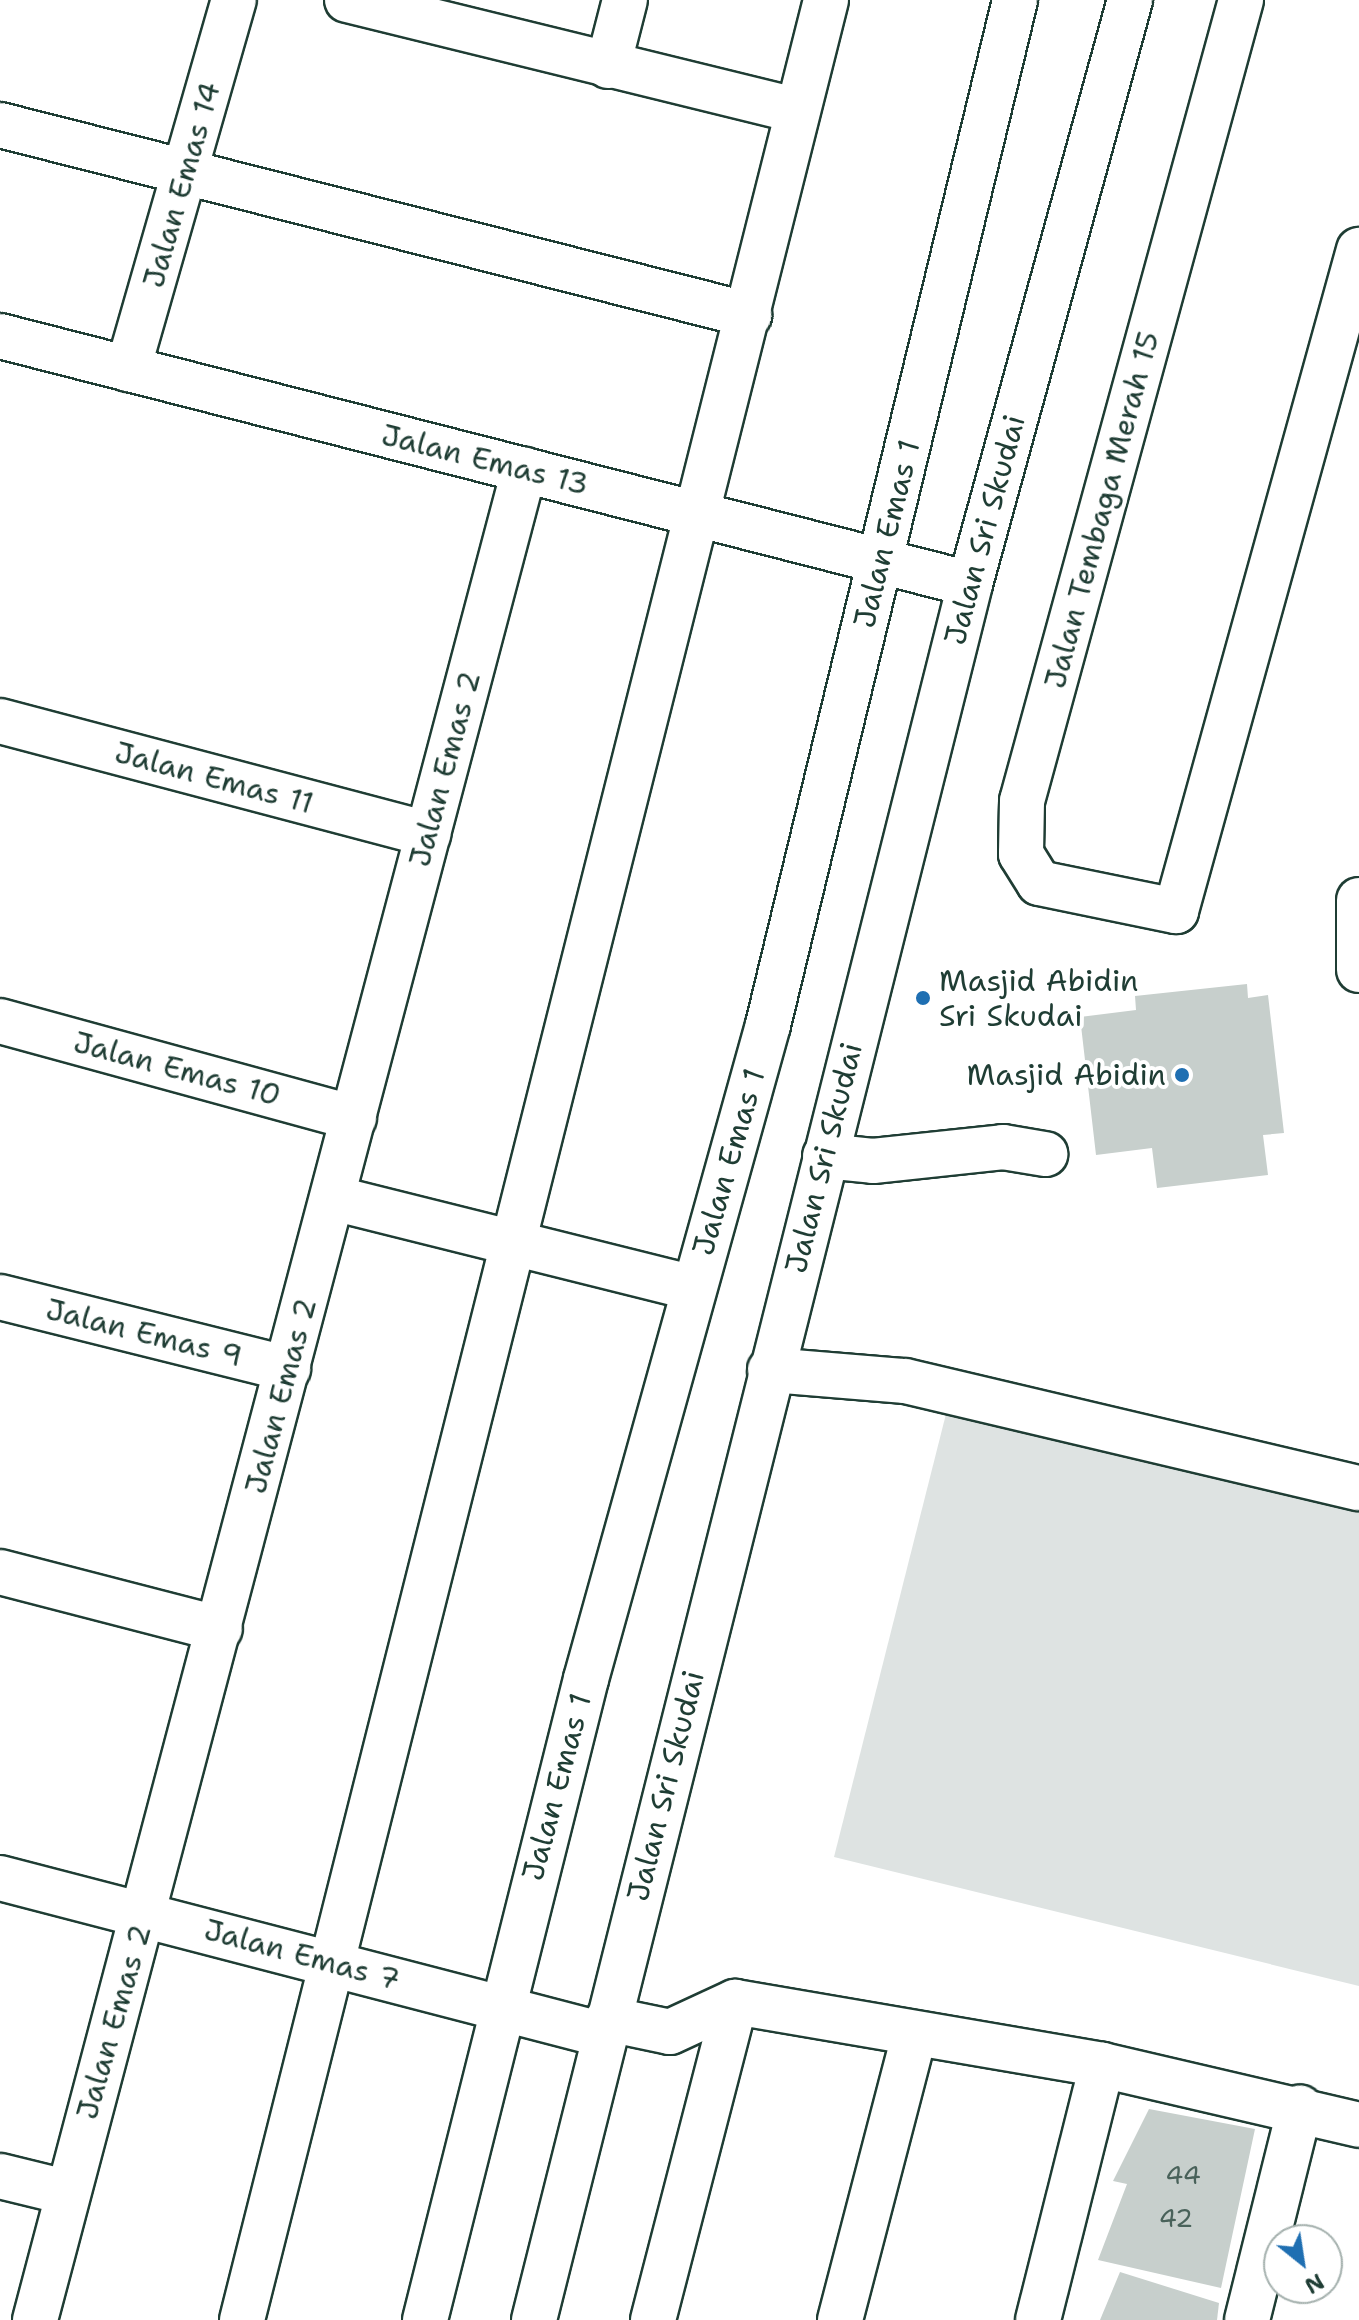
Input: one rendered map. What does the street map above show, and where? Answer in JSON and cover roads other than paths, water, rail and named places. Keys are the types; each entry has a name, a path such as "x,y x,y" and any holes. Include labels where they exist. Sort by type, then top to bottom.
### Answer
{"street":[{"name":"Jalan Emas 14","path":"128,369 234,0"},
{"path":"347,0 798,111"},
{"path":"608,66 625,0"},
{"path":"242,2320 826,0"},
{"name":"Jalan Emas 1","path":"425,2320 500,2007 768,1025 1015,0"},
{"name":"Jalan Sri Skudai","path":"534,2320 770,1370 970,584 1130,0"},
{"name":"Jalan Tembaga Merah 15","path":"1241,0 1022,801 1021,854 1039,883 1176,911 1359,250"},
{"path":"0,125 185,176 749,315"},
{"name":"Jalan Emas 13","path":"0,336 970,584"},
{"name":"Jalan Emas 2","path":"35,2320 65,2192 146,1912 524,470"},
{"name":"Jalan Emas 11","path":"0,721 428,834"},
{"path":"1358,965 1359,900"},
{"name":"Jalan Emas 10","path":"0,1021 354,1118"},
{"path":"825,1156 873,1161 1003,1147 1045,1154"},
{"path":"333,1198 512,1239 694,1288"},
{"name":"Jalan Emas 9","path":"0,1297 288,1369"},
{"path":"770,1370 905,1381 1359,1488"},
{"path":"0,1572 220,1629"},
{"name":"Jalan Emas 7","path":"0,1878 146,1912 500,2007 606,2027 670,2032 735,2002"},
{"path":"653,2320 735,2002 914,2036 1102,2065 1300,2108 1359,2125"},
{"path":"840,2320 914,2036"},
{"path":"1038,2320 1102,2065"},
{"path":"1247,2320 1300,2108"},
{"path":"0,2176 65,2192"}],"place":[{"name":"Masjid Abidin Sri Skudai","path":"923,998"},
{"name":"Masjid Abidin","path":"1182,1075"}]}
